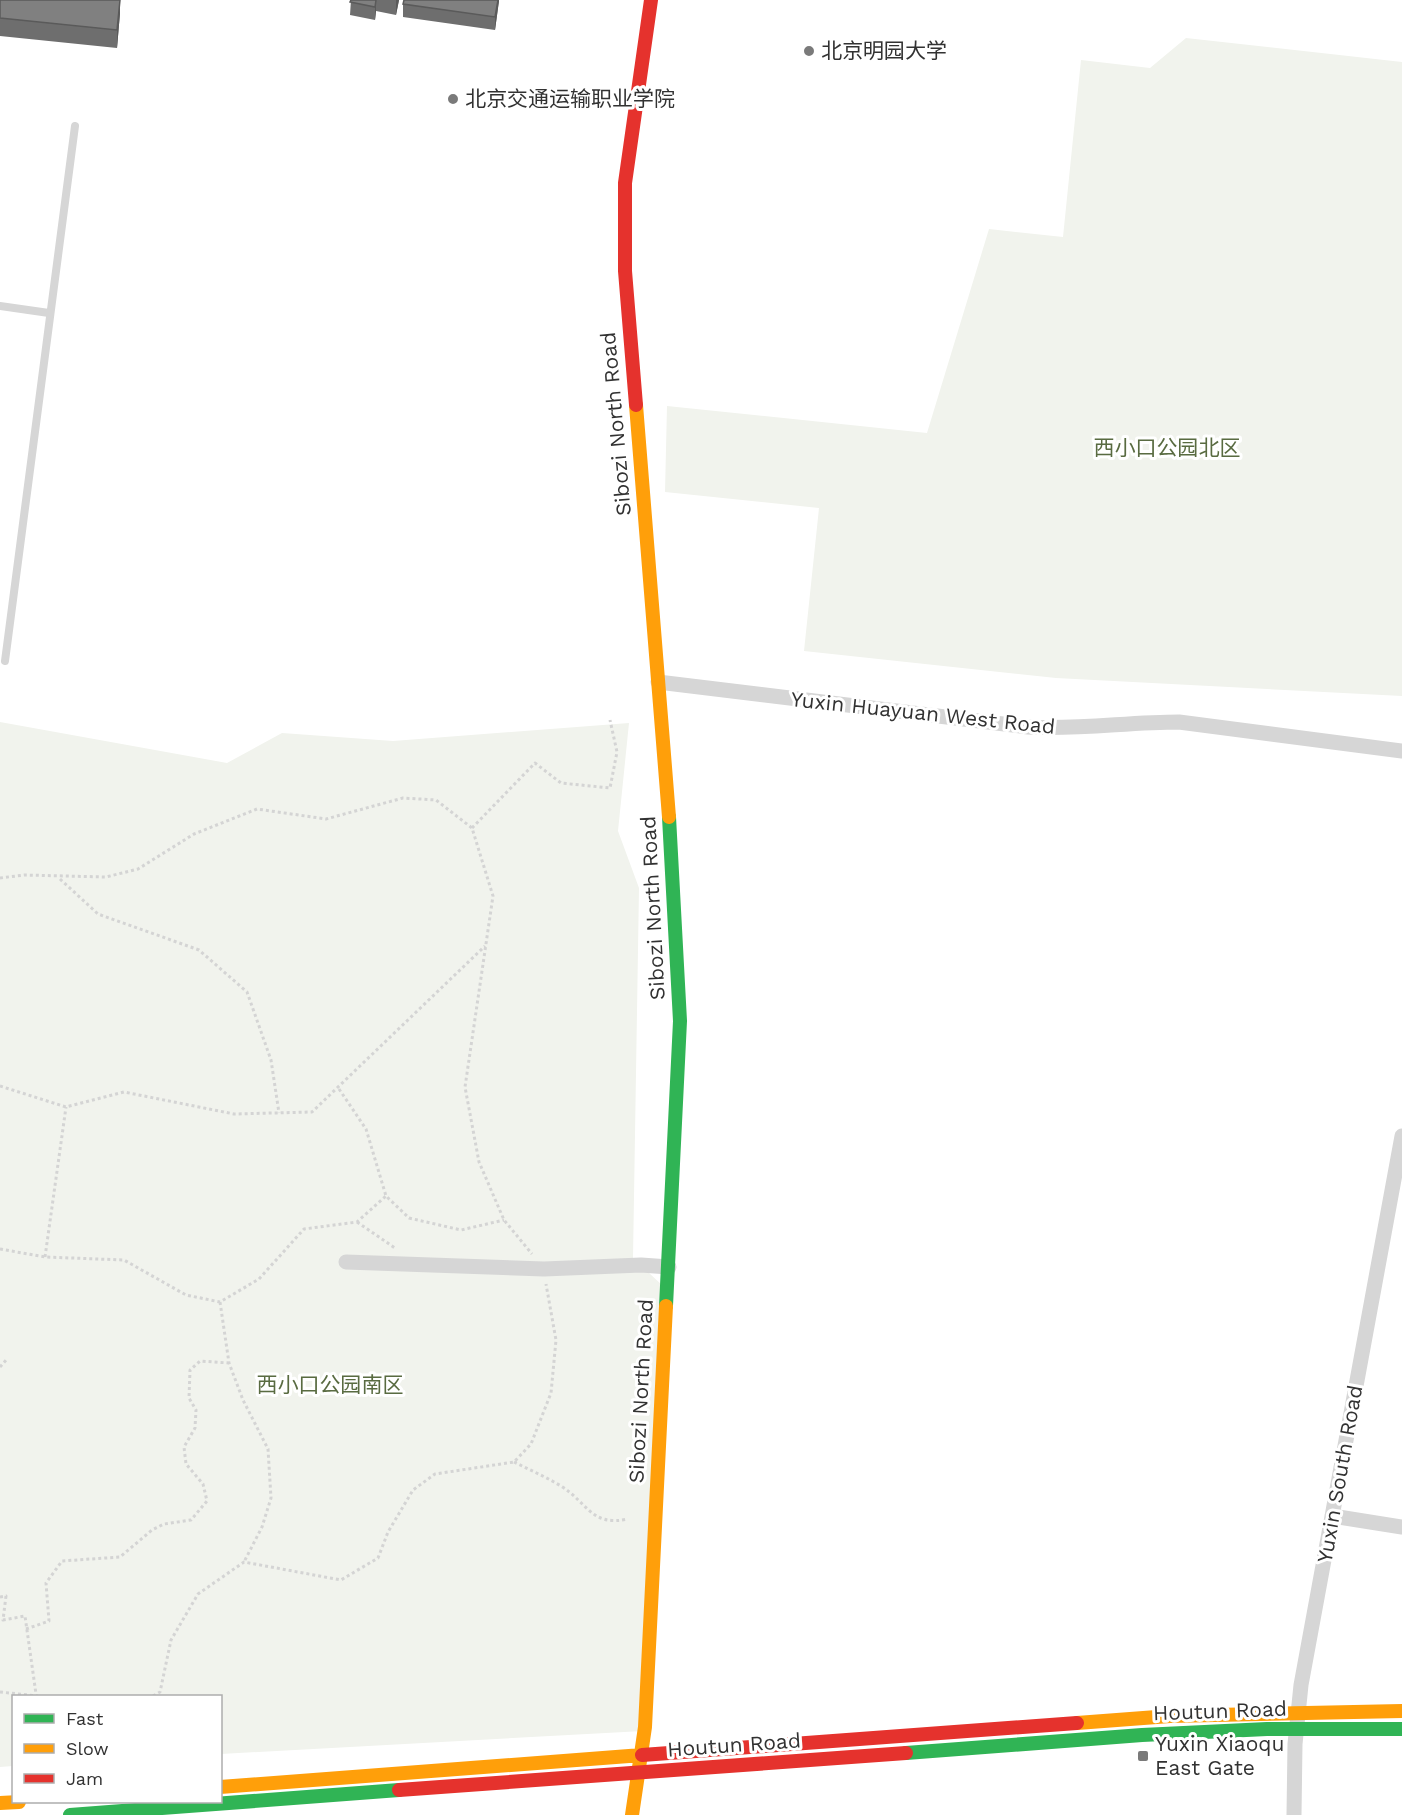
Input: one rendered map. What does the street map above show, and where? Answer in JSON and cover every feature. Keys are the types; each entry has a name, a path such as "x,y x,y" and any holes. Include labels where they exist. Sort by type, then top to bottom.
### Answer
{"main road":[{"name":"Sibozi North Road","path":"632,1815 645,1727 680,1021 674,885 625,271 624,224 630,141 651,0"},
{"name":"Houtun Road","path":"222,1786 1193,1715 1402,1711"},
{"name":"Houtun Road","path":"222,1802 1142,1735 1296,1729 1402,1729"},
{"name":"Houtun Road","path":"70,1815 209,1803"}],"street":[{"name":"Yuxin Huayuan West Road","path":"658,682 1028,727 1058,729 1145,722 1179,722 1402,751"},
{"name":"Yuxin South Road","path":"1294,1815 1298,1712 1402,1136"},
{"path":"346,1262 544,1269 641,1265 669,1267"},
{"path":"1332,1516 1402,1527"}],"lane":[{"path":"5,661 75,126"},
{"path":"0,306 49,313"}],"path":[{"path":"472,828 535,763 561,783 610,788 617,752 610,720"},
{"path":"0,878 24,875 58,878 106,877 138,869 194,834 257,809 326,819 403,798 436,800 472,828 493,896 465,1087 479,1162 504,1220 544,1269 556,1340 551,1393 531,1444 514,1462"},
{"path":"58,878 98,914 199,950 247,992 271,1060 279,1113"},
{"path":"0,1086 66,1107 124,1092 234,1114 312,1112 339,1089 486,945"},
{"path":"339,1089 366,1130 386,1196 409,1218 461,1230 504,1220"},
{"path":"45,1257 66,1107"},
{"path":"0,1249 45,1257 123,1260 186,1295 220,1302 259,1279 304,1229 357,1222 386,1196"},
{"path":"357,1222 397,1249 401,1264"},
{"path":"155,1695 160,1692 171,1640 198,1594 244,1562 262,1527 271,1498 268,1449 243,1400 229,1363 220,1302"},
{"path":"0,1367 7,1359"},
{"path":"26,1629 49,1621 46,1583 62,1562 120,1557 152,1530 164,1524 191,1520 207,1501 203,1484 186,1464 184,1447 195,1428 196,1410 189,1398 190,1370 200,1361 229,1363"},
{"path":"244,1562 341,1580 378,1558 388,1532 413,1490 435,1474 514,1462 562,1486 598,1519 614,1522 628,1519"},
{"path":"0,1597 6,1596 3,1620 25,1616 37,1695 0,1692"}],"green space":[{"name":"西小口公园北区","path":"1186,38 1402,62 1402,696 1056,678 804,651 819,508 665,492 667,406 927,433 989,229 1063,237 1081,60 1150,68"},
{"name":"西小口公园南区","path":"0,722 227,763 282,733 393,741 629,723 618,831 639,888 633,1258 663,1286 643,1731 222,1754 222,1695 12,1695 12,1766 0,1767"}],"building":[{"path":"0,0 120,0 117,30 0,18"},
{"path":"351,0 376,0 375,7 350,2"},
{"path":"404,0 498,0 495,17 403,4"}],"traffic: fast":[{"path":"666,1306 680,1021 669,817"},
{"path":"906,1753 1142,1735 1267,1729 1402,1729"},
{"path":"70,1815 399,1790"}],"traffic: slow":[{"path":"636,405 669,817"},
{"path":"632,1815 645,1727 666,1306"},
{"path":"1077,1723 1170,1716 1402,1711"},
{"path":"222,1787 642,1755"},
{"path":"0,1803 12,1802"}],"traffic: jam":[{"path":"636,405 625,271 625,183 651,0"},
{"path":"642,1755 1077,1723"},
{"path":"399,1790 906,1753"}],"place":[{"name":"北京明园大学","path":"809,51"},
{"name":"北京交通运输职业学院","path":"453,99"},
{"name":"Yuxin Xiaoqu East Gate","path":"1143,1756"}]}
